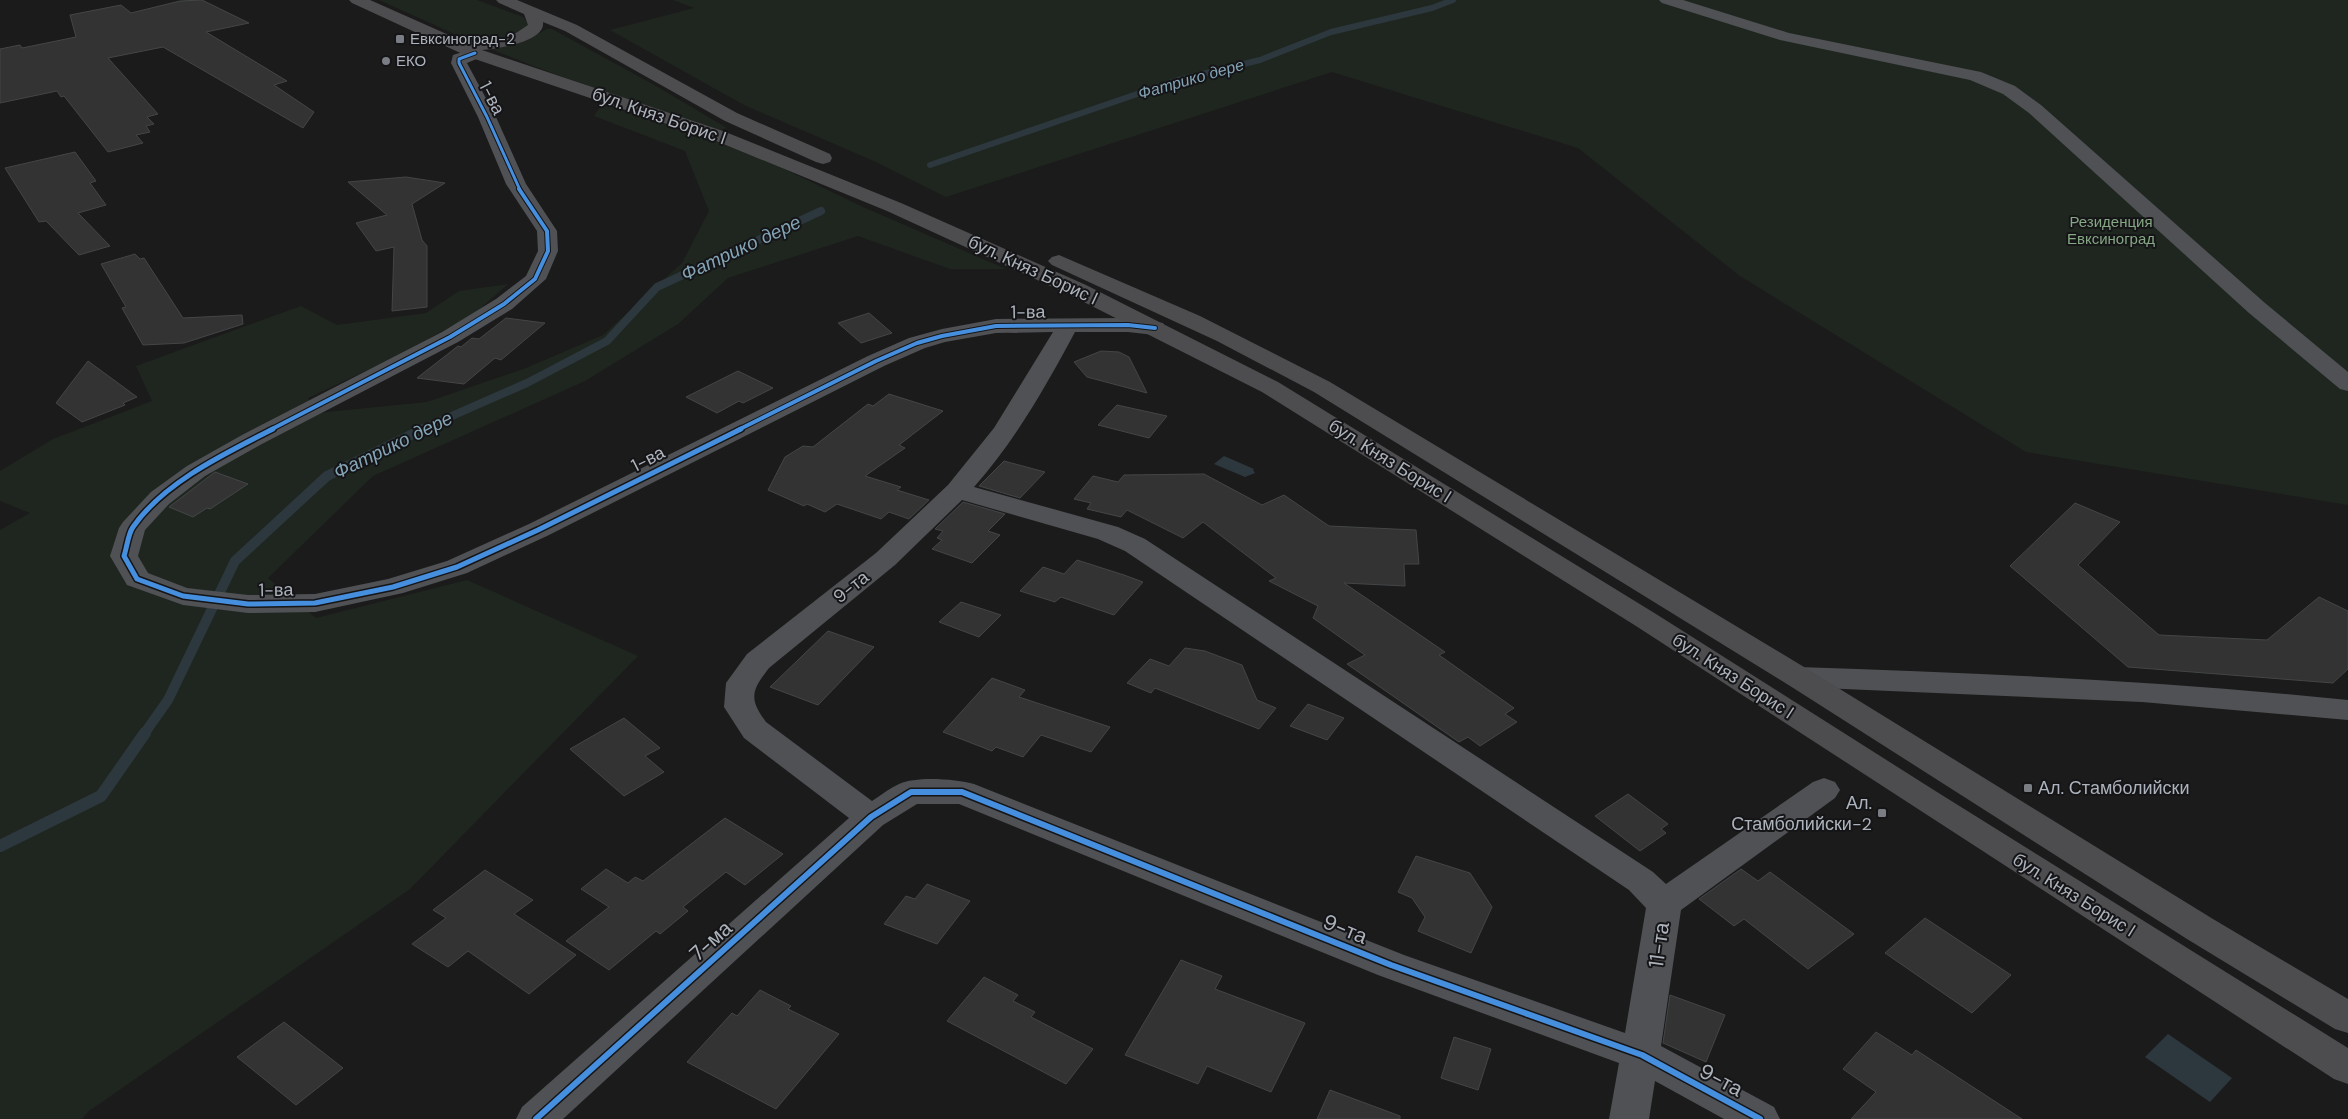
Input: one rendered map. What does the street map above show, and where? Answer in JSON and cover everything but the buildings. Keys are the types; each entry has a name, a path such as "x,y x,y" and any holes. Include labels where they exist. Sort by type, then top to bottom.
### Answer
{"highway":[{"name":"бул. Княз Борис I","path":"357,0 475,53 717,134 996,252 1155,328 1270,387 1638,615 1925,800 2348,1068"},
{"name":"бул. Княз Борис I","path":"504,0 571,28 731,117 1171,311 1269,357 1406,437 1798,677 2200,929 2348,1018"},
{"path":"454,43 483,46 524,35 536,26 529,10"}],"street":[{"path":"1667,0 1786,37 1975,76 2009,90 2035,109 2257,308 2348,384"},
{"name":"1-ва","path":"475,53 459,59 459,63 516,184 547,231 548,251 534,279 504,304 450,337 251,440 196,471 160,498 132,528 124,556 137,579 183,596 248,604 315,603 393,587 457,567 538,530 876,361 917,343 970,330 996,326 1128,325 1155,328"},
{"name":"9-та","path":"871,817 755,730 739,707 741,683 758,661 900,547 958,490 1019,413 1068,325"},
{"path":"958,490 1108,533 1135,545 1641,881 1664,904"},
{"path":"1798,677 2039,685 2262,700 2348,710"},
{"name":"11-та","path":"1629,1119 1642,1055 1664,904 1824,790"},
{"name":"9-та","path":"911,792 962,792 1391,965 1642,1055 1760,1119"},
{"name":"7-ма","path":"536,1119 871,817 911,792"}],"green space":[{"path":"379,0 477,0 523,17 529,25 525,30 507,38 468,40"},
{"name":"Резиденция Евксиноград","path":"673,0 2348,0 2348,505 2026,452 1740,276 1578,148 1332,72 946,197 876,162 744,105 610,30 694,8"},
{"path":"547,29 552,29 656,86 727,128 720,130 632,101 544,70 487,47 534,36"},
{"path":"602,104 701,136 778,166 863,207 1006,269 950,269 858,236 728,278 678,324 585,381 373,476 268,578 316,618 467,580 638,656 410,889 89,1111 82,1119 0,1119 0,530 30,513 0,501 0,471 53,439 152,401 136,366 301,306 337,325 426,313 459,291 508,284 474,314 387,361 308,398 317,413 427,402 526,368 603,335 682,263 709,211 685,151 594,116"}],"shaded area":[{"path":"1224,456 1254,469 1255,473 1245,477 1214,464"},
{"path":"2168,1034 2232,1078 2210,1102 2145,1057"}],"waterway":[{"name":"Фатрико дере","path":"930,165 1178,80 1260,60 1331,32 1432,8 1453,0"},
{"name":"Фатрико дере","path":"420,430 527,383 607,341 657,287 821,211"},
{"name":"Фатрико дере","path":"144,734 168,700 235,561 327,476 423,429"},
{"name":"Фатрико дере","path":"0,846 101,796 145,733"}],"cycle path":[{"path":"475,53 459,59 459,63 487,117 516,184 547,231 548,251 535,279 504,304 450,337 251,440 196,471 160,498 132,528 124,556 137,579 183,596 248,604 315,603 393,587 457,567 538,530 876,361 917,343 942,336 996,326 1128,325 1155,328"},
{"path":"536,1119 871,817 911,792 962,792 1391,965 1642,1055 1760,1119"}],"place":[{"name":"Евксиноград-2","path":"400,39"},
{"name":"ЕКО","path":"386,61"},
{"name":"Ал. Стамболийски","path":"2028,788"},
{"name":"Ал. Стамболийски-2","path":"1882,813"}]}
